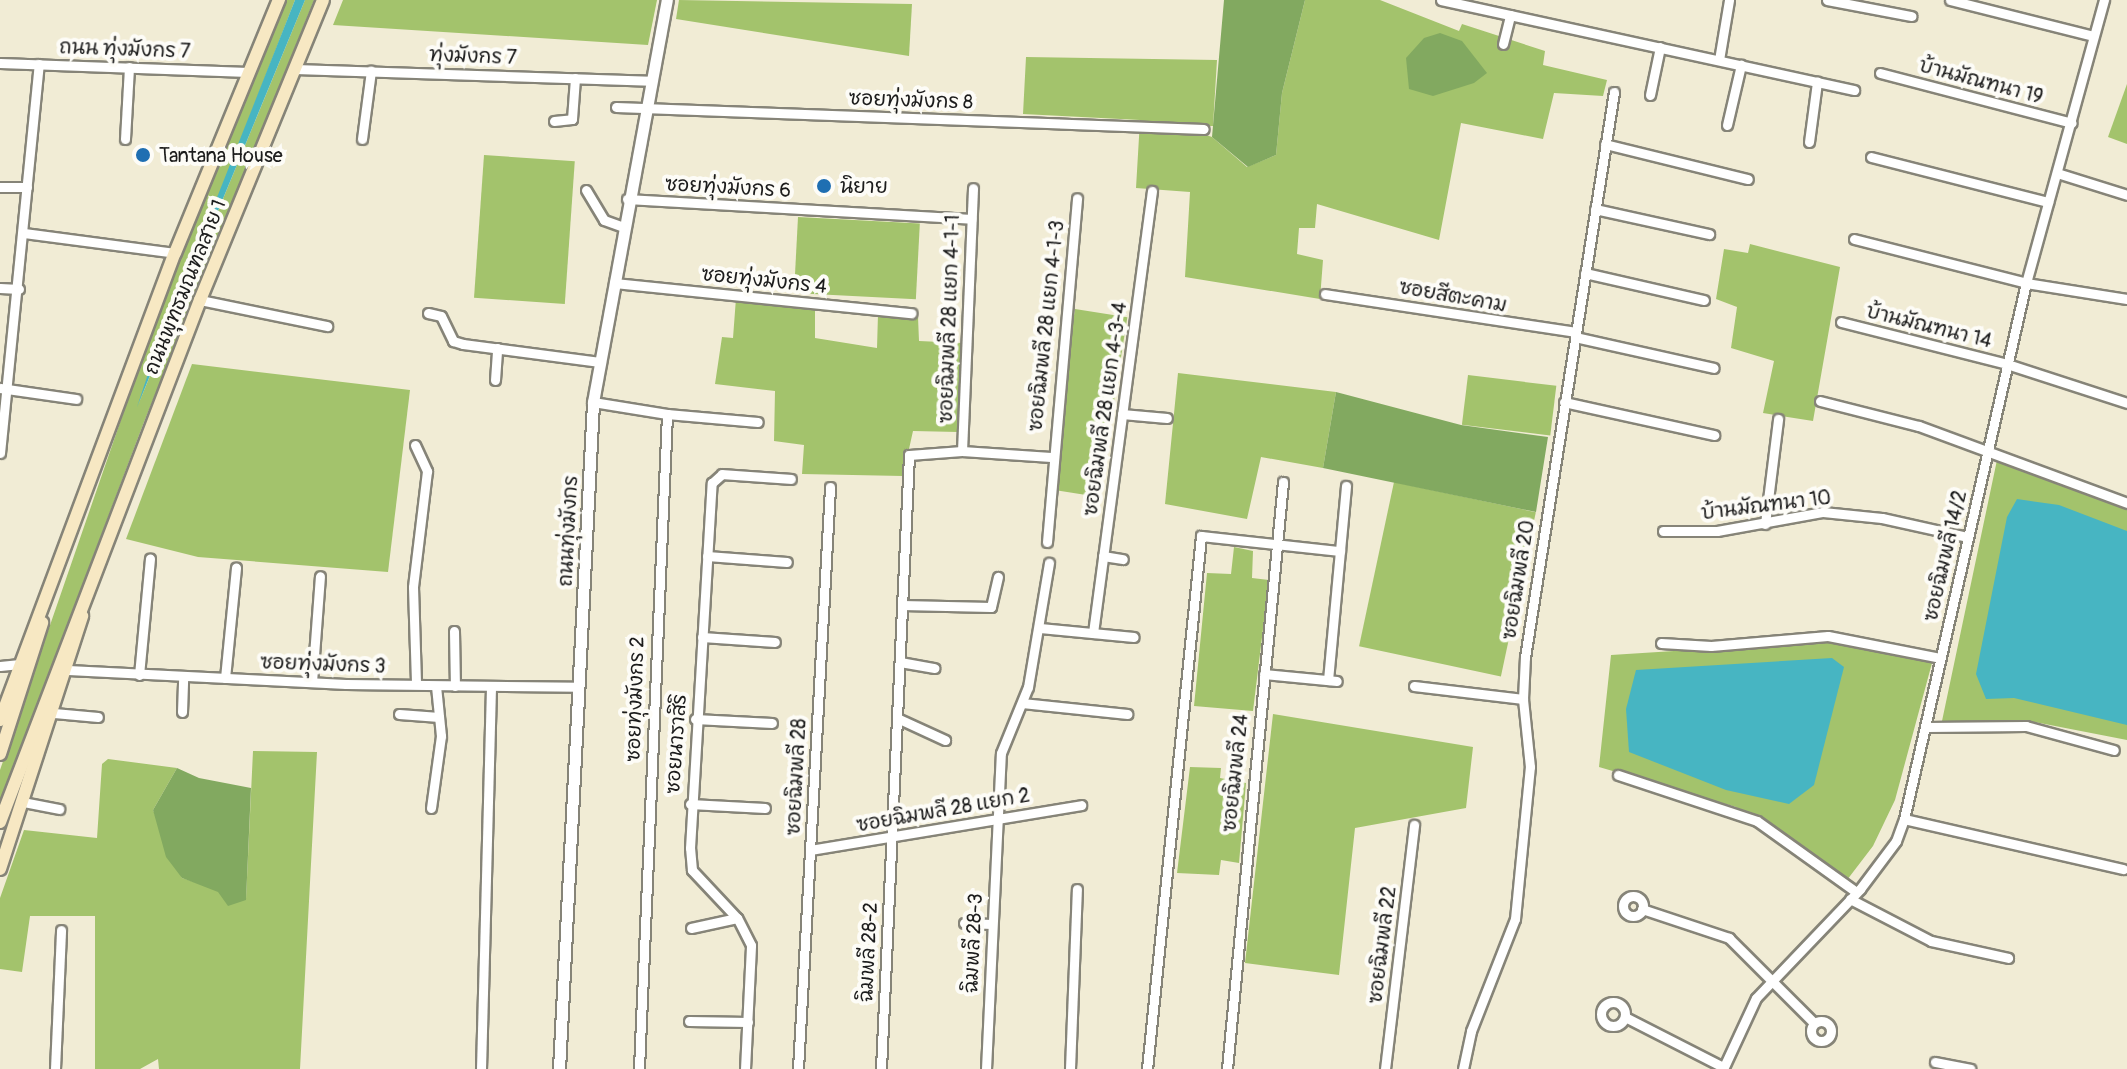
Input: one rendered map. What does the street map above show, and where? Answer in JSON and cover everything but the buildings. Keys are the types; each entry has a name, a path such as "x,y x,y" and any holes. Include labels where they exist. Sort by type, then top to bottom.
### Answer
{"main road":[{"name":"ถนนพุทธมณฑลสาย 1","path":"0,720 175,253 279,0"},
{"name":"ถนนพุทธมณฑลสาย 1","path":"0,822 200,300 323,0"},
{"name":"ถนนพุทธมณฑลสาย 1","path":"0,754 55,577"},
{"name":"ถนนพุทธมณฑลสาย 1","path":"0,869 68,670 87,590"}],"street":[{"name":"ถนนทุ่งมังกร","path":"559,1069 593,402 627,199 667,0"},
{"path":"1441,0 1854,90"},
{"path":"1719,60 1729,0"},
{"path":"1827,0 1911,16"},
{"path":"1950,0 2093,36"},
{"name":"ซอยฉิมพลี 14/2","path":"1723,1068 1741,1022 1771,979 1853,896 1896,841 1904,819 2026,283 2104,0"},
{"path":"1503,44 1510,15"},
{"path":"1650,95 1660,47"},
{"name":"ถนน ทุ่งมังกร 7","path":"0,63 248,72"},
{"path":"0,453 4,389 19,289 39,64"},
{"path":"1727,125 1741,65"},
{"path":"125,139 129,67"},
{"name":"ทุ่งมังกร 7","path":"295,69 650,81"},
{"path":"362,139 371,71"},
{"name":"บ้านมัณฑนา 19","path":"1880,73 2072,123"},
{"path":"554,121 572,119 575,78"},
{"path":"1809,142 1817,82"},
{"name":"ซอยฉิมพลี 20","path":"1463,1069 1471,1031 1515,919 1530,767 1523,699 1564,402 1614,92"},
{"name":"ซอยทุ่งมังกร 8","path":"616,107 1204,129"},
{"path":"1605,144 1748,179"},
{"path":"1871,157 2048,202"},
{"path":"2057,173 2127,195"},
{"path":"0,187 27,187"},
{"name":"ซอยฉิมพลี 28 แยก 4-1-1","path":"962,451 973,188"},
{"path":"586,190 604,220 623,227"},
{"name":"ซอยฉิมพลี 28 แยก 4-3-4","path":"1093,633 1152,191"},
{"name":"ซอยฉิมพลี 28 แยก 4-1-3","path":"1047,542 1051,457 1077,198"},
{"name":"ซอยทุ่งมังกร 6","path":"627,199 971,219"},
{"path":"1595,209 1709,234"},
{"path":"24,233 175,253"},
{"path":"1854,239 2026,283 2127,299"},
{"path":"1585,273 1704,300"},
{"name":"ซอยทุ่งมังกร 4","path":"614,283 911,313"},
{"path":"0,288 19,289"},
{"name":"ซอยสีตะคาม","path":"1325,294 1575,334 1714,368"},
{"path":"200,300 327,326"},
{"path":"428,313 444,320 453,341 600,362"},
{"name":"บ้านมัณฑนา 14","path":"1841,322 2007,364 2127,403"},
{"path":"495,380 497,348"},
{"path":"4,389 76,399"},
{"path":"1820,401 1919,426 2127,503"},
{"path":"593,402 667,414 758,422"},
{"path":"1564,402 1714,435"},
{"name":"ซอยทุ่งมังกร 2","path":"640,1065 667,414"},
{"path":"1122,414 1167,418"},
{"path":"1765,524 1778,419"},
{"path":"415,445 427,471 413,587 416,684"},
{"path":"962,451 1051,457"},
{"name":"ฉิมพลี 28-2","path":"881,1069 909,455 962,451"},
{"name":"ซอยนาราสิริ","path":"745,1069 753,959 737,918 692,870 690,804 707,556 714,477 791,479"},
{"name":"ซอยฉิมพลี 24","path":"1227,1069 1283,482"},
{"path":"1264,674 1332,681 1346,486"},
{"name":"ซอยฉิมพลี 28","path":"798,1069 830,487"},
{"name":"บ้านมัณฑนา 10","path":"1663,531 1765,524 1823,512 1850,513 1967,537"},
{"path":"1147,1069 1201,536 1277,547 1340,551"},
{"path":"707,556 787,562"},
{"path":"1103,556 1123,559"},
{"path":"139,675 150,559"},
{"name":"ฉิมพลี 28-3","path":"986,1069 1001,753 1022,703 1040,628 1049,563"},
{"path":"225,678 236,568"},
{"path":"312,682 320,576"},
{"path":"902,605 991,607 998,577"},
{"path":"1040,628 1134,637"},
{"path":"454,631 455,686"},
{"path":"1661,643 1711,646 1828,636 1940,658"},
{"path":"702,637 775,642"},
{"path":"900,662 934,668"},
{"path":"0,666 20,664"},
{"name":"ซอยทุ่งมังกร 3","path":"68,670 312,682 578,687"},
{"path":"182,712 183,676"},
{"path":"431,808 440,750 436,686"},
{"path":"481,1069 491,686"},
{"path":"1414,686 1523,699"},
{"path":"1022,703 1127,714"},
{"path":"54,713 98,717"},
{"path":"399,714 439,717"},
{"path":"897,718 945,740"},
{"path":"695,719 772,723"},
{"path":"1927,727 2026,726 2114,750"},
{"path":"1618,775 1757,821 1853,896 1931,941 2008,958"},
{"path":"23,802 59,809"},
{"path":"690,804 765,808"},
{"name":"ซอยฉิมพลี 28 แยก 2","path":"810,850 1081,805"},
{"path":"1904,819 2123,869"},
{"name":"ซอยฉิมพลี 22","path":"1385,1069 1414,825"},
{"path":"1070,1069 1077,889"},
{"path":"1642,909 1729,938 1814,1023"},
{"path":"691,928 737,918"},
{"path":"964,923 992,924"},
{"path":"55,1069 61,930"},
{"path":"1625,1017 1723,1068"},
{"path":"689,1021 748,1022"},
{"path":"1935,1062 1970,1069"}],"green space":[{"path":"286,0 295,0 138,405 305,0 314,0 144,422 0,803 0,770 153,327"},
{"path":"343,0 657,0 648,45 333,25"},
{"path":"679,0 912,4 909,56 676,19"},
{"path":"1224,0 1305,0 1282,93 1276,155 1248,167 1212,137"},
{"path":"1305,0 1380,0 1459,31 1462,24 1545,51 1543,65 1607,80 1603,96 1554,93 1543,139 1461,123 1439,240 1317,204 1315,228 1299,228 1297,254 1323,260 1320,299 1185,277 1190,192 1136,188 1140,120 1023,114 1026,57 1217,60 1213,126 1180,126 1212,137 1247,167 1276,155 1282,93"},
{"path":"1440,33 1462,41 1487,73 1474,83 1433,96 1409,89 1406,58 1424,38"},
{"path":"2127,84 2127,144 2108,137"},
{"path":"484,155 575,161 565,304 474,298"},
{"path":"798,217 920,223 916,299 794,293"},
{"path":"1750,244 1840,267 1813,421 1763,413 1774,361 1731,348 1737,307 1716,299 1724,249 1748,253"},
{"path":"736,298 815,308 815,338 877,348 878,314 918,317 919,341 962,343 958,432 913,431 903,476 802,474 804,445 774,441 775,391 715,384 722,337 733,338"},
{"path":"1075,309 1127,317 1099,497 1047,489"},
{"path":"192,364 410,390 388,572 198,557 126,539"},
{"path":"1178,373 1336,392 1323,468 1261,457 1247,519 1165,504"},
{"path":"1468,375 1556,386 1550,435 1462,425"},
{"path":"1336,392 1461,425 1548,437 1536,512 1323,468"},
{"path":"1997,460 2127,509 2127,740 2029,721 1942,721"},
{"path":"1394,482 1536,512 1501,676 1359,646"},
{"path":"1234,547 1253,551 1252,578 1269,580 1253,711 1194,706 1207,573 1231,574"},
{"path":"1830,641 1932,663 1895,800 1873,846 1847,880 1736,807 1599,767 1611,655"},
{"path":"1273,714 1473,747 1466,808 1355,828 1339,975 1245,963"},
{"path":"253,751 317,752 300,1069 159,1069 158,1059 140,1069 95,1069 95,916 30,916 22,972 0,969 0,898 24,830 97,838 102,764 108,759 177,768 153,810 182,878 246,899"},
{"path":"1190,767 1221,768 1220,778 1246,783 1239,863 1221,860 1219,875 1177,873"},
{"path":"177,768 199,778 251,788 246,900 228,906 218,892 182,878 166,857 153,810"}],"water":[{"path":"295,0 305,0 137,407 152,362"},
{"path":"2017,499 2059,505 2127,531 2127,725 2014,698 1986,699 1976,674 2007,517"},
{"path":"1832,658 1844,667 1814,785 1789,804 1726,790 1629,752 1626,709 1636,670"}],"place":[{"name":"Tantana House","path":"143,155"},
{"name":"นิยาย","path":"824,186"}]}
